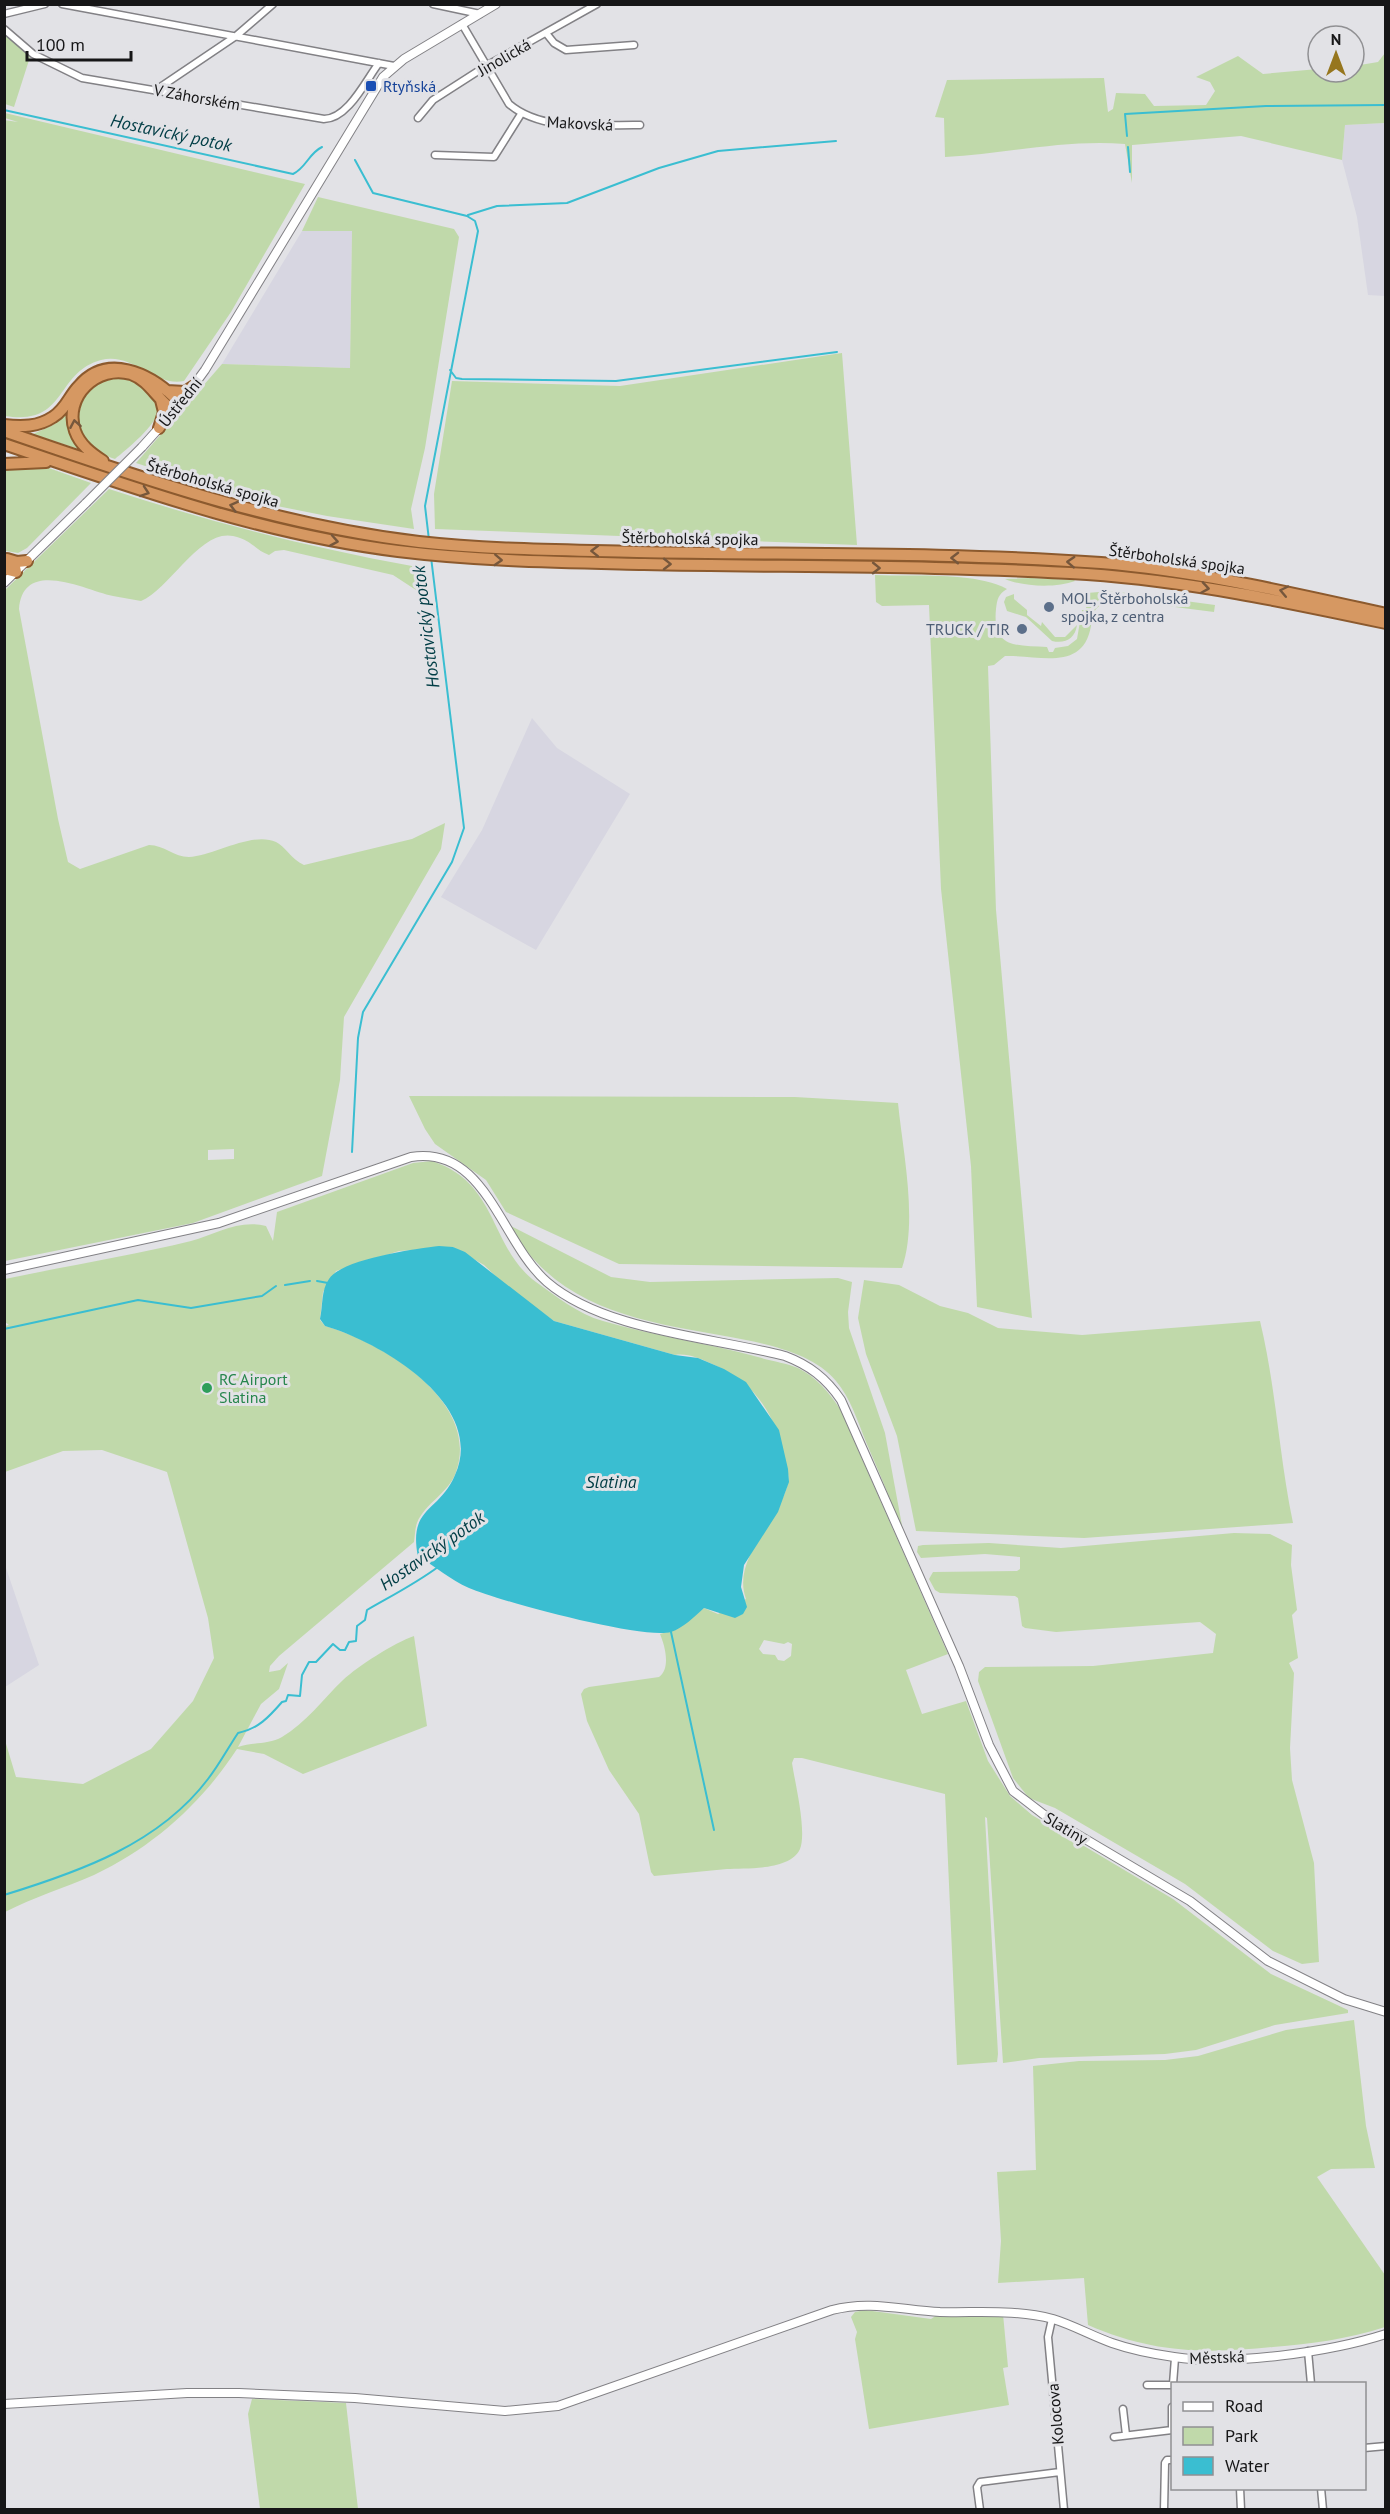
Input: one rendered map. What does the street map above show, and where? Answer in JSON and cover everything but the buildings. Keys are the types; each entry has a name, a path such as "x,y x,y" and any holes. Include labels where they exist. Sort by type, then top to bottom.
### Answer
{"highway":[{"path":"4,426 27,427 48,420 63,410 86,379 107,369 124,368 136,371 164,395 169,407 178,407"},
{"path":"130,474 102,460 82,444 73,423 76,399 91,381 105,374 117,373 141,380 164,395 181,392 194,386"},
{"path":"159,428 164,412 164,395"},
{"name":"Štěrboholská spojka","path":"4,431 130,474 271,516 336,529 417,541 540,550 1095,563 1216,577 1386,614"},
{"name":"Štěrboholská spojka","path":"4,444 150,494 263,526 338,542 440,556 567,562 991,571 1107,576 1223,591 1386,623"},
{"path":"4,464 38,461 70,466"},
{"path":"8,564 27,561"}],"street":[{"path":"4,14 45,4"},
{"path":"63,4 394,66 496,4"},
{"path":"156,90 236,36 273,4"},
{"path":"433,4 480,14"},
{"name":"Jinolická","path":"418,118 433,100 486,66 597,4"},
{"path":"435,155 494,156 521,114 509,104 462,24"},
{"name":"V Záhorském","path":"4,29 33,54 70,73 156,90 331,119 344,110 379,63"},
{"path":"546,33 559,48 566,50 634,45"},
{"name":"Ústřední","path":"27,561 142,447 194,386 246,305 369,98 394,66"},
{"name":"Makovská","path":"521,114 534,120 555,123 640,125"},
{"path":"4,583 8,564"},
{"name":"Slatiny","path":"4,1270 219,1223 411,1157 429,1154 440,1157 477,1182 518,1251 547,1282 577,1303 616,1318 785,1356 800,1362 821,1376 841,1400 959,1666 989,1745 1013,1791 1043,1814 1190,1901 1260,1956 1344,1999 1386,2012"},
{"name":"Městská","path":"4,2404 187,2393 239,2393 355,2398 505,2411 558,2406 846,2307 877,2304 939,2312 1008,2311 1052,2319 1113,2343 1175,2358 1227,2359 1308,2351 1334,2348 1386,2334"},
{"name":"Kolocova","path":"1052,2319 1048,2337 1064,2510"},
{"path":"1308,2351 1311,2382"},
{"path":"1173,2382 1175,2358"},
{"path":"1147,2385 1171,2384"},
{"path":"1123,2409 1126,2435"},
{"path":"1114,2437 1171,2430"},
{"path":"1366,2448 1386,2446"},
{"path":"1164,2510 1170,2460"},
{"path":"980,2510 977,2487 980,2482 1060,2472"},
{"path":"1240,2490 1241,2510"},
{"path":"1321,2490 1323,2510"}],"shaded area":[{"path":"1385,123 1385,296 1368,295 1357,217 1342,160 1345,125"},
{"path":"352,230 350,368 222,364 302,231"},
{"path":"532,718 557,748 630,794 536,950 441,897 482,830"},
{"path":"4,1562 39,1665 5,1687 4,1687"}],"green space":[{"path":"4,28 31,54 14,107 5,104"},
{"path":"1385,53 1385,123 1345,125 1342,160 1241,136 1132,145 1132,183 1125,144 1058,145 945,157 944,118 935,117 947,80 1104,78 1108,112 1113,109 1116,93 1145,94 1154,106 1206,105 1215,91 1210,82 1196,77 1238,56 1263,74 1306,70 1306,84 1366,84 1366,64 1378,62"},
{"path":"5,113 305,184 231,312 184,381 163,379 123,361 101,360 86,367 75,376 51,406 40,413 25,417 5,416 4,120 18,122 5,118"},
{"path":"318,197 454,229 459,237 425,448 411,509 414,529 327,516 257,502 136,463 222,364 350,368 352,231 302,231"},
{"path":"842,353 857,545 435,529 434,494 452,381 620,386"},
{"path":"108,377 124,378 138,383 154,399 158,410 157,416 147,429 115,459 89,444 83,436 77,418 78,408 88,389"},
{"path":"66,415 68,429 78,449 33,434 53,425"},
{"path":"46,467 91,483 27,548 18,553 6,551 5,468"},
{"path":"123,476 263,518 418,546 419,549 343,537 268,520 120,479"},
{"path":"109,489 259,533 412,566 419,592 393,575 284,550 275,551 269,555 239,538 221,536 197,550 163,585 141,601 113,596 72,584 43,580 31,584 23,593 19,609 68,862 80,869 149,845 189,857 245,842 266,839 282,846 304,865 412,839 445,823 441,849 344,1017 340,1080 322,1176 193,1223 5,1261 5,590","holes":["234,1149 234,1159 208,1160 208,1150"]},
{"path":"438,548 610,556 864,560 864,564 577,558 439,551"},
{"path":"873,561 1022,563 1097,567 1171,575 1253,590 873,564"},
{"path":"875,575 960,577 993,583 1007,589 1000,595 996,609 998,632 1002,638 1017,645 1047,647 1049,652 1053,652 1055,648 1068,646 1077,639 1082,610 1086,610 1087,593 1111,591 1215,605 1214,612 1167,606 1104,603 1094,612 1086,640 1079,650 1058,658 1005,656 994,665 988,666 996,910 1032,1318 977,1307 971,1166 941,889 929,605 882,606 876,602"},
{"path":"1005,579 1075,581 1040,586"},
{"path":"1014,594 1014,599 1027,610 1027,615 1041,626 1042,622 1055,637 1065,637 1077,625 1072,637 1061,642 1052,641 1026,617 1007,611 1004,602 1006,597"},
{"path":"409,1096 795,1097 898,1103 909,1208 907,1249 902,1268 619,1264 506,1212 486,1180 435,1144"},
{"path":"432,1161 454,1171 470,1184 482,1200 509,1251 521,1268 536,1282 576,1309 594,1318 622,1326 789,1365 816,1380 840,1409 948,1654 906,1670 922,1714 966,1701 988,1761 1010,1796 1032,1815 1173,1899 1271,1974 1348,2010 1348,2013 1275,2025 1196,2050 1165,2054 1039,2058 1003,2063 987,1818 985,1817 998,2054 997,2062 957,2065 945,1794 802,1758 794,1758 792,1763 802,1831 800,1849 795,1856 777,1865 766,1867 654,1876 651,1872 639,1814 609,1770 587,1721 581,1694 589,1687 659,1677 666,1663 660,1634 677,1629 704,1608 718,1614 746,1599 743,1584 750,1555 776,1512 788,1483 781,1443 761,1401 751,1390 726,1371 693,1356 675,1355 554,1321 507,1287 484,1265 453,1247 399,1251 336,1271 323,1292 320,1320 325,1326 348,1334 398,1361 421,1378 441,1399 454,1421 460,1446 456,1472 448,1486 421,1516 416,1525 414,1542 270,1666 269,1672 280,1670 288,1663 279,1689 261,1704 238,1747 282,1737 307,1718 350,1674 387,1649 414,1636 427,1726 303,1774 264,1754 237,1749 208,1788 156,1837 116,1864 94,1875 5,1912 4,1737 16,1777 83,1784 151,1749 193,1701 214,1658 208,1618 167,1472 102,1450 63,1451 5,1472 4,1326 9,1325 5,1322 5,1279 191,1241 246,1224 266,1226 273,1241 277,1212 413,1163","holes":["764,1640 784,1644 788,1642 792,1644 791,1656 784,1661 778,1660 775,1655 763,1654 759,1649"]},
{"path":"509,1225 611,1277 650,1282 838,1278 852,1282 848,1312 849,1328 885,1433 903,1531 850,1402 828,1372 794,1353 769,1345 643,1320 582,1297 555,1279 530,1255"},
{"path":"864,1280 899,1285 940,1306 968,1313 998,1328 1082,1335 1260,1321 1270,1371 1293,1523 1084,1538 916,1531 897,1436 866,1354 858,1318"},
{"path":"1234,1533 1270,1534 1292,1545 1291,1565 1297,1610 1292,1615 1298,1658 1289,1663 1294,1673 1290,1748 1292,1780 1314,1863 1319,1962 1302,1964 1273,1951 1185,1884 1055,1808 1029,1798 1013,1778 978,1681 979,1672 985,1667 1093,1666 1213,1653 1216,1634 1200,1622 1056,1632 1025,1628 1022,1626 1018,1598 1015,1596 940,1593 935,1590 929,1579 933,1572 1017,1571 1020,1569 1020,1557 985,1554 921,1558 917,1552 918,1546 923,1545 989,1543 1061,1548"},
{"path":"1354,2020 1366,2126 1375,2168 1331,2169 1317,2177 1385,2275 1385,2327 1343,2338 1301,2344 1224,2350 1179,2349 1134,2341 1088,2325 1084,2278 998,2283 1001,2241 997,2172 1036,2170 1033,2066 1079,2061 1165,2060 1198,2056 1286,2030"},
{"path":"865,2310 931,2319 937,2315 1003,2314 1008,2367 1003,2368 1009,2405 869,2429 855,2339 857,2332 851,2317 855,2312"},
{"path":"252,2399 346,2403 358,2509 260,2509 248,2414"}],"water":[{"name":"Slatina","path":"439,1246 453,1247 465,1252 554,1321 675,1355 698,1358 746,1382 779,1430 789,1482 778,1512 744,1565 741,1587 747,1607 743,1614 735,1618 704,1608 684,1625 671,1632 656,1633 603,1625 485,1594 462,1585 418,1557 416,1540 417,1528 421,1519 441,1497 455,1475 461,1449 456,1424 442,1401 423,1380 399,1361 348,1334 325,1326 320,1319 325,1288 329,1279 336,1272 380,1256"}],"waterway":[{"path":"1127,136 1125,114 1266,106 1386,105"},
{"name":"Hostavický potok","path":"4,110 293,174 322,147"},
{"path":"468,215 497,206 567,203 659,168 718,151 836,141"},
{"path":"1128,147 1130,172"},
{"name":"Hostavický potok","path":"355,160 373,193 467,216 475,221 478,231 425,506 429,540"},
{"path":"450,370 456,378 462,379 616,381 837,352"},
{"name":"Hostavický potok","path":"352,1152 358,1038 363,1012 452,862 464,828 431,557"},
{"path":"285,1285 310,1281"},
{"path":"317,1281 328,1283"},
{"path":"4,1329 138,1300 191,1308 262,1296 276,1286"},
{"name":"Hostavický potok","path":"4,1895 61,1876 116,1853 166,1821 188,1802 208,1779 238,1733 263,1722 282,1702 286,1701 288,1695 300,1696 302,1675 309,1662 316,1662 333,1644 340,1650 345,1650 349,1642 356,1641 357,1626 365,1620 367,1610 438,1567"},
{"path":"671,1632 714,1830"}],"place":[{"name":"Rtyňská","path":"371,86"},
{"name":"MOL, Štěrboholská spojka, z centra","path":"1049,607"},
{"name":"TRUCK / TIR","path":"1022,629"},
{"name":"RC Airport Slatina","path":"207,1388"}]}
